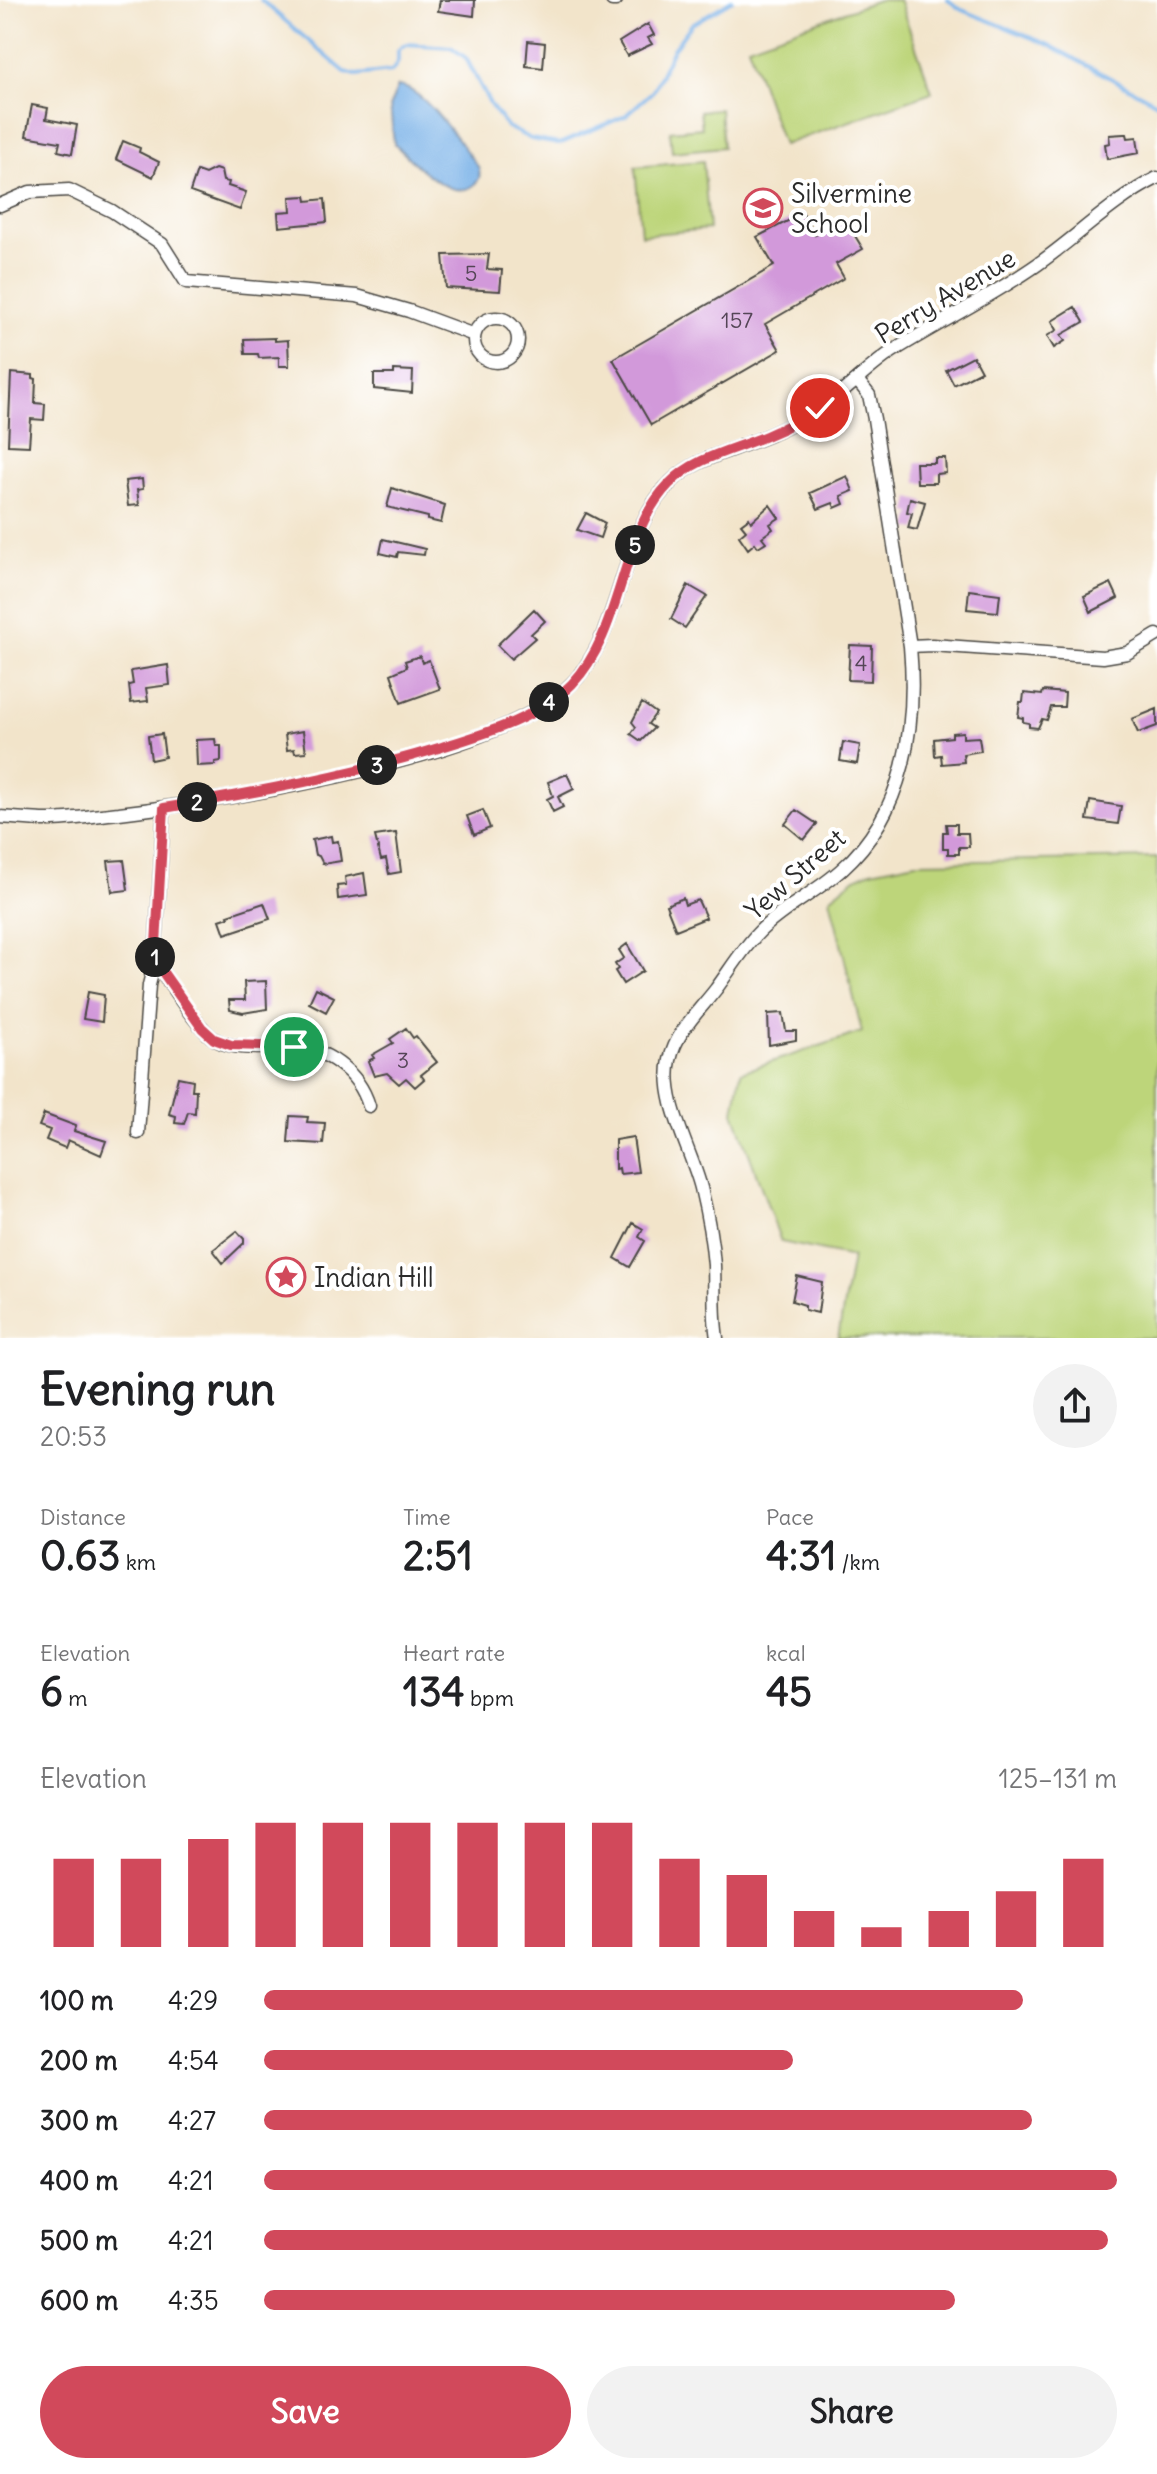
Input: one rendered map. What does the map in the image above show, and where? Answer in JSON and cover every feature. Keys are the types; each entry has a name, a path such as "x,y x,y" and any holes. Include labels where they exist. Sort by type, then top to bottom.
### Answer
{"street":[{"name":"Perry Avenue","path":"0,817 50,821 164,808 274,789 401,759 491,730 546,705 575,681 591,657 614,608 645,518 671,482 699,462 801,420 839,396 892,352 1037,265 1108,209 1157,178"},
{"path":"0,205 30,192 69,190 112,211 162,244 186,282 357,296 474,335"},
{"name":"Yew Street","path":"717,1338 708,1220 698,1174 670,1096 668,1073 672,1053 684,1029 755,937 849,863 873,832 901,774 910,735 913,693 910,646 874,419 869,395 857,380"},
{"path":"910,646 1103,657 1127,653 1157,635"},
{"path":"138,1133 149,985 155,961 164,808"},
{"path":"155,961 202,1028 214,1039 231,1045 294,1047 337,1061 364,1090 369,1106"}],"green space":[{"path":"878,0 899,0 932,92 783,145 748,46"},
{"path":"720,109 723,147 672,152 670,131 702,128 700,111"},
{"path":"703,161 709,229 641,235 635,167"},
{"path":"1157,858 1157,1338 838,1338 852,1257 781,1242 734,1112 741,1072 862,1032 830,898 855,878 871,871 916,862"}],"water":[{"path":"398,86 419,96 453,133 479,168 479,178 474,185 454,189 443,184 420,169 394,144 390,105"}],"building":[{"path":"440,0 475,0 474,16 438,11"},
{"path":"648,24 654,35 648,38 652,44 627,56 619,42"},
{"path":"528,41 545,43 543,68 526,66"},
{"path":"32,105 48,108 46,119 77,125 72,154 58,151 60,142 26,136"},
{"path":"1127,134 1128,138 1137,137 1139,153 1107,159 1105,144 1110,143 1109,135"},
{"path":"123,141 140,148 139,152 159,162 153,177 116,159"},
{"path":"215,169 221,171 223,181 229,182 228,186 246,192 240,210 190,192 197,171 205,174"},
{"path":"306,196 307,201 325,199 327,222 279,227 278,212 291,211 290,197"},
{"path":"803,213 815,235 844,218 863,249 836,264 844,278 765,324 780,350 651,425 613,359 774,266 757,237"},
{"path":"489,254 487,269 502,270 500,291 446,288 443,255"},
{"path":"1075,307 1084,322 1061,335 1065,341 1054,348 1047,336 1057,330 1052,321"},
{"path":"275,338 275,341 288,340 289,366 279,366 279,357 259,358 258,354 245,354 244,339"},
{"path":"973,356 981,371 954,385 946,370"},
{"path":"394,370 413,371 412,393 374,389 374,374 394,374"},
{"path":"11,373 33,375 36,379 35,403 45,404 44,420 31,419 29,446 8,445"},
{"path":"935,458 945,458 946,473 936,474 936,483 917,483 916,463 935,463"},
{"path":"847,476 853,491 841,496 844,504 835,508 833,503 818,509 810,493"},
{"path":"142,479 143,489 137,490 139,505 128,506 125,481"},
{"path":"392,488 445,505 441,523 387,507"},
{"path":"910,498 925,502 917,530 908,528 912,513 907,512"},
{"path":"770,505 779,518 770,524 773,529 762,537 766,542 758,547 755,543 748,549 739,536 746,530 741,524 749,518 751,522"},
{"path":"586,513 605,523 600,538 577,530"},
{"path":"383,539 425,549 424,555 398,552 397,557 380,553"},
{"path":"1111,583 1118,598 1091,612 1084,596"},
{"path":"688,585 707,596 685,628 671,619"},
{"path":"969,590 1000,594 998,612 967,609"},
{"path":"534,609 545,621 531,634 535,638 511,659 497,645"},
{"path":"850,645 872,646 871,681 848,680"},
{"path":"420,656 422,663 429,660 440,689 401,703 391,674 407,667 405,661"},
{"path":"168,665 170,685 146,688 148,701 131,703 131,671"},
{"path":"1043,691 1065,693 1064,707 1051,707 1047,720 1042,719 1038,728 1029,727 1029,723 1018,717 1020,702 1023,702 1024,693 1042,695"},
{"path":"642,703 656,713 648,724 654,728 641,741 631,734 636,727 632,722"},
{"path":"1157,709 1157,726 1138,733 1132,719"},
{"path":"303,731 306,752 287,750 285,734"},
{"path":"963,732 963,738 979,737 981,751 963,754 964,762 942,764 941,755 935,756 934,739"},
{"path":"162,734 165,757 151,760 148,736"},
{"path":"215,739 216,746 221,746 221,761 215,762 215,765 197,766 196,740"},
{"path":"843,742 860,745 857,764 840,761"},
{"path":"567,774 574,789 558,797 563,807 553,812 547,799 553,796 548,782"},
{"path":"1090,801 1121,806 1118,824 1087,820"},
{"path":"483,810 490,828 474,835 467,816"},
{"path":"796,810 817,824 804,840 785,824"},
{"path":"946,824 957,824 957,833 968,833 969,847 959,847 959,854 948,854 948,848 943,848"},
{"path":"396,833 401,872 389,874 386,859 381,860 375,836"},
{"path":"331,836 332,842 338,841 341,861 323,864 315,855 312,840"},
{"path":"124,860 128,890 112,892 108,861"},
{"path":"364,873 367,895 338,899 337,886 346,885 345,877"},
{"path":"683,898 685,905 698,900 706,918 676,930 666,905"},
{"path":"264,903 270,919 225,934 220,920"},
{"path":"627,944 643,971 623,984 615,971 618,969 615,964 624,958 619,950"},
{"path":"266,981 267,1009 243,1013 230,1010 229,1000 245,1000 244,982"},
{"path":"316,988 334,997 326,1012 309,1003"},
{"path":"88,992 104,995 102,1022 83,1019"},
{"path":"783,1013 786,1031 796,1031 796,1040 769,1045 768,1014"},
{"path":"406,1028 437,1062 421,1075 424,1079 415,1087 406,1078 399,1084 387,1073 374,1076 368,1061 374,1058 372,1055 393,1043 390,1039"},
{"path":"178,1077 193,1080 192,1090 196,1090 195,1113 188,1112 184,1124 175,1123 176,1116 169,1114"},
{"path":"44,1114 76,1126 74,1131 106,1141 101,1155 68,1140 65,1148 46,1140 50,1130 39,1126"},
{"path":"290,1116 308,1117 307,1122 325,1123 323,1144 288,1142"},
{"path":"633,1137 638,1172 620,1174 619,1168 615,1169 615,1140"},
{"path":"633,1223 643,1229 639,1237 645,1241 630,1267 615,1258"},
{"path":"237,1231 244,1243 223,1263 213,1250"},
{"path":"797,1276 822,1282 818,1313 805,1310 805,1305 792,1301"}],"waterway":[{"path":"261,0 345,72 356,75 392,71 398,62 398,50 406,44 451,47 466,58 491,106 507,127 531,139 559,144 625,116 653,91 673,49 692,24 732,0"},
{"path":"948,0 960,9 1047,44 1157,103"}],"place":[{"name":"Silvermine School","path":"763,208"},
{"name":"Indian Hill","path":"286,1277"}],"route":[{"path":"294,1047 231,1045 214,1039 202,1028 155,961 164,808 286,787 412,756 501,726 546,705 575,681 601,639 645,518 664,489 683,471 699,462 778,431 820,408"}]}
